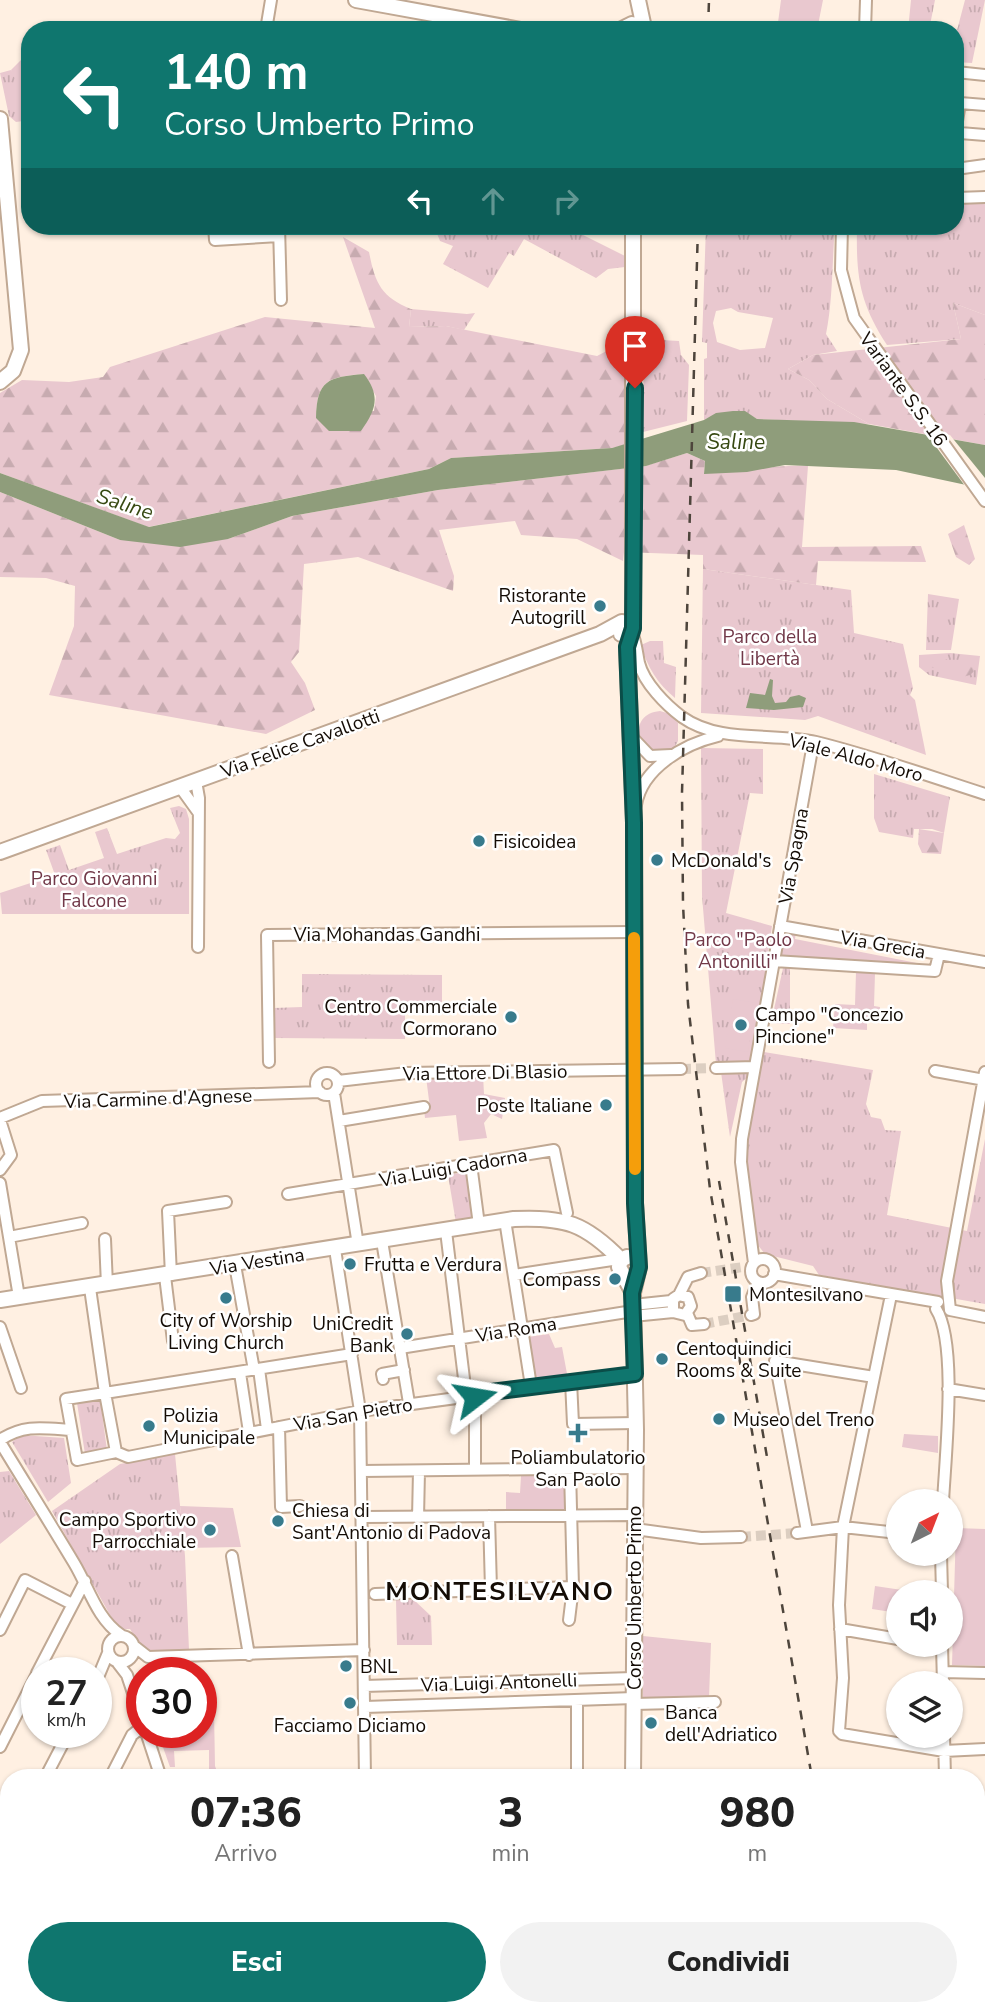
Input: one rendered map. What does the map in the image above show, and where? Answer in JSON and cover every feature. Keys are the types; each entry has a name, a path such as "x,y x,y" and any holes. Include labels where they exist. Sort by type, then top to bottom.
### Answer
{"main road":[{"path":"359,0 467,21"},
{"path":"626,21 636,0"},
{"path":"636,0 643,21"},
{"path":"0,119 21,350 13,371 0,382"},
{"name":"Corso Umberto Primo","path":"633,235 633,594 626,632 634,820 636,1228 627,1261 633,1306 636,1423 633,1769"},
{"name":"Via Felice Cavallotti","path":"0,852 600,634 626,632"},
{"name":"Via Vestina","path":"0,1300 446,1231 542,1211 567,1213 589,1222 610,1238 612,1245 627,1261"},
{"name":"Via Vestina","path":"509,1220 552,1218 571,1222 595,1236 627,1261"},
{"name":"Corso Umberto Primo","path":"627,1261 636,1228"}],"street":[{"path":"268,21 271,0"},
{"path":"386,0 400,10"},
{"path":"865,21 866,0"},
{"path":"964,73 985,75"},
{"path":"964,103 985,105"},
{"path":"964,133 985,135"},
{"path":"964,168 985,166"},
{"path":"964,198 985,197"},
{"path":"215,235 215,240 251,235"},
{"path":"279,235 281,300"},
{"name":"Variante S.S. 16","path":"842,235 844,288 854,318 985,501"},
{"name":"Viale Aldo Moro","path":"626,632 640,666 660,696 693,724 724,734 771,735 813,741 985,794"},
{"name":"Viale Aldo Moro","path":"634,820 637,799 644,786 671,755 692,744 724,734"},
{"path":"631,735 638,747 650,756 671,755"},
{"name":"Via Spagna","path":"752,1264 754,1247 741,1162 742,1139 811,755"},
{"path":"196,781 198,947"},
{"path":"180,787 198,812"},
{"name":"Via Grecia","path":"780,926 985,962"},
{"name":"Via Mohandas Gandhi","path":"270,1062 267,935 634,932"},
{"path":"774,961 935,971 939,954"},
{"path":"716,1068 755,1068"},
{"name":"Via Ettore Di Blasio","path":"338,1081 407,1073 681,1069"},
{"path":"935,1071 985,1077 947,1281 944,1338 948,1389 944,1489"},
{"path":"334,1093 325,1095 320,1092 316,1084 322,1075 331,1074 338,1081 334,1093 358,1245"},
{"name":"Via Carmine d'Agnese","path":"0,1119 42,1101 320,1092"},
{"path":"339,1121 424,1107"},
{"path":"0,1119 11,1154 0,1170"},
{"name":"Via Luigi Cadorna","path":"288,1194 554,1150 567,1213"},
{"path":"471,1164 480,1225"},
{"path":"0,1183 19,1297"},
{"path":"173,1341 168,1275 168,1211 226,1202"},
{"path":"509,1220 514,1275 531,1386"},
{"path":"9,1237 82,1223"},
{"path":"446,1231 470,1395 475,1470"},
{"path":"105,1239 107,1285"},
{"path":"382,1241 402,1348 409,1403"},
{"path":"335,1249 360,1410 365,1769"},
{"path":"514,1275 612,1260 627,1261"},
{"path":"771,1262 774,1271 769,1281 758,1282 753,1278 752,1264 771,1262"},
{"path":"235,1265 256,1370 273,1428"},
{"path":"774,1271 815,1278 820,1284 908,1298 985,1317"},
{"path":"675,1303 688,1277 701,1273"},
{"path":"751,1315 754,1314 752,1297 758,1282"},
{"path":"90,1288 116,1452"},
{"path":"891,1295 844,1527 840,1629 842,1734 944,1751 985,1749"},
{"path":"675,1303 690,1300 691,1306 687,1313 692,1325 704,1324"},
{"name":"Via Roma","path":"402,1348 633,1306 675,1303 682,1315 687,1313"},
{"path":"0,1327 21,1388"},
{"path":"352,1354 66,1399 71,1430 27,1427 0,1441 110,1627 121,1636 128,1637 134,1646 148,1657 364,1650"},
{"path":"874,1377 775,1361 802,1532 844,1527 886,1532"},
{"path":"383,1379 382,1374 404,1370"},
{"path":"240,1373 249,1432"},
{"name":"Via San Pietro","path":"71,1430 77,1460 116,1452 128,1457 360,1410 635,1374"},
{"path":"570,1381 573,1424 636,1423"},
{"path":"948,1389 985,1395"},
{"name":"Via San Pietro","path":"273,1428 281,1507 300,1506"},
{"path":"362,1471 635,1468"},
{"path":"569,1620 573,1587 569,1515 570,1469"},
{"path":"418,1518 419,1471"},
{"path":"363,1517 569,1515 635,1522 701,1538 741,1537"},
{"path":"489,1516 491,1589"},
{"path":"232,1556 249,1655"},
{"path":"0,1630 25,1580 72,1604"},
{"path":"45,1657 85,1581"},
{"path":"375,1594 573,1587"},
{"path":"100,1612 111,1653 126,1674"},
{"path":"840,1629 886,1637"},
{"path":"109,1657 121,1636"},
{"path":"131,1657 134,1646"},
{"path":"111,1653 126,1658"},
{"path":"963,1676 985,1673"},
{"name":"Via Luigi Antonelli","path":"364,1686 633,1678"},
{"path":"365,1707 577,1700 715,1702"},
{"path":"577,1700 577,1769"},
{"path":"0,1747 21,1705"},
{"path":"115,1769 126,1747"},
{"path":"50,1769 61,1748"},
{"path":"151,1748 157,1769"},
{"path":"944,1751 945,1769"}],"green space":[{"path":"781,0 823,0 819,21 778,21"},
{"path":"911,0 935,0 931,21 909,21"},
{"path":"965,0 985,0 972,63 964,62 964,21 959,21"},
{"path":"21,60 21,88 18,86 11,70"},
{"path":"11,70 21,84 21,121 16,122 9,116 0,73"},
{"path":"985,201 985,315 953,303 961,339 887,345 870,315 861,288 857,235 964,235 964,202"},
{"path":"438,235 583,235 625,256 625,267 608,269 596,278 524,239 514,256 509,253 488,288 443,264 453,246 440,241"},
{"path":"706,235 834,235 826,334 837,351 813,355 788,369 809,380 827,399 869,424 757,419 737,412 717,414 704,420 704,359 707,358 707,343 702,342","holes":["731,308 738,312 773,318 765,348 740,350 717,342 713,323 716,311"]},
{"path":"343,237 369,252 381,288 393,299 411,309 409,327 446,326 597,356 624,342 625,445 451,458 429,469 148,527 0,473 0,393 22,380 69,382 103,377 110,367 265,317 375,328","holes":["363,374 376,396 374,411 316,418 322,388 333,379"]},
{"path":"953,303 985,315 985,445 869,424 827,399 809,380 788,369 813,355 961,339"},
{"path":"411,309 475,313 464,330 446,326 409,327"},
{"path":"644,339 679,341 681,355 689,365 687,421 643,432"},
{"path":"687,453 705,461 704,473 808,466 802,547 921,546 926,562 818,561 816,585 703,569 703,555 624,552 623,561 577,539 521,535 515,521 439,530 454,576 453,591 358,557 304,564 299,652 291,662 305,683 315,710 266,734 49,695 74,626 75,586 46,578 0,577 0,492 120,540 228,539 292,516 438,490 645,466"},
{"path":"964,525 975,559 969,565 956,557 948,534"},
{"name":"Parco della Libertà","path":"703,569 851,590 854,633 903,644 913,688 910,695 915,700 926,755 818,716 805,720 701,713"},
{"path":"928,594 959,599 951,650 926,650"},
{"path":"650,641 663,641 664,663 676,667 675,698 658,681 646,661 641,645"},
{"path":"950,653 980,656 976,685 929,675 919,667 919,655"},
{"path":"928,655 940,655 961,669 974,663 974,671 968,676 959,676 945,669 928,667 923,660"},
{"path":"660,711 670,714 678,723 678,741 673,750 656,754 638,738 638,732 640,723 646,716"},
{"name":"Parco \"Paolo Antonilli\"","path":"701,748 763,749 763,794 750,793 726,913 772,926 752,1063 716,1064 702,896"},
{"path":"874,774 950,797 944,833 932,829 914,829 913,838 879,832 874,818"},
{"name":"Parco Giovanni Falcone","path":"179,806 186,809 189,819 189,914 2,914 0,893 55,875 46,850 60,845 69,870 104,858 95,832 107,828 117,854 166,838 175,839 180,833 170,808"},
{"path":"919,829 944,833 941,854 922,853 918,844"},
{"path":"786,932 796,932 795,939 927,965 777,959"},
{"path":"783,968 790,968 790,1024 771,1023"},
{"path":"856,972 875,973 874,1006 880,1007 879,1021 867,1020 867,1030 833,1028 835,1004 855,1005"},
{"path":"302,974 442,975 442,1002 405,1002 405,1039 274,1038 274,1008 302,1007"},
{"name":"Campo \"Concezio Pincione\"","path":"733,999 756,1003 748,1052 725,1048"},
{"path":"764,1052 873,1070 866,1104 871,1117 881,1119 885,1130 901,1131 887,1215 967,1231 985,1139 985,1304 819,1275 813,1266 765,1254 757,1244 744,1149"},
{"path":"749,1071 749,1076 742,1082 730,1137 721,1072"},
{"path":"483,1075 484,1094 505,1098 502,1119 491,1114 484,1123 487,1138 459,1141 456,1115 425,1118 424,1109 430,1108 426,1077"},
{"path":"469,1171 478,1219 456,1223 448,1175"},
{"path":"549,1334 555,1348 562,1347 568,1379 535,1383 528,1337"},
{"path":"100,1399 107,1450 85,1454 77,1403"},
{"path":"904,1434 938,1436 938,1453 902,1447"},
{"path":"21,1435 64,1438 71,1483 48,1502 12,1442"},
{"path":"175,1454 185,1556 189,1650 151,1652 142,1649 130,1629 120,1629 115,1624 52,1511 120,1464"},
{"path":"9,1471 36,1515 0,1544 0,1472"},
{"path":"567,1475 567,1512 506,1513 506,1492 520,1493 521,1476"},
{"name":"Campo Sportivo Parrocchiale","path":"180,1506 233,1508 241,1547 184,1548"},
{"path":"963,1528 985,1529 985,1666 952,1665 952,1657 963,1657 963,1580 954,1580 955,1566 963,1566"},
{"path":"875,1586 886,1588 886,1611 872,1609"},
{"path":"396,1600 414,1600 431,1616 432,1645 397,1645"},
{"path":"643,1636 711,1643 709,1698 643,1699"},
{"path":"163,1748 215,1748 216,1769 209,1769 209,1750 174,1751 175,1767 170,1767"}],"water":[{"path":"364,374 374,396 373,410 366,423 361,431 329,431 316,418 322,388 333,379"},
{"name":"Saline","path":"745,411 757,419 854,422 985,445 985,489 896,470 785,465 747,472 704,474 705,461 687,453 646,466 438,490 292,516 228,539 180,547 120,540 0,492 0,473 149,527 429,469 451,458 612,448 704,420 716,413"},
{"path":"770,679 773,680 772,696 775,703 786,702 790,697 799,695 806,698 803,707 774,710 746,708 750,693 765,695"}],"pier":[{"path":"923,429 950,435 985,478 985,492 968,490"}],"tunnel":[{"path":"681,1069 716,1068"},
{"path":"701,1273 743,1267"},
{"path":"704,1324 751,1315"},
{"path":"741,1537 797,1533"}],"railway":[{"path":"708,21 709,0"},
{"path":"698,235 682,793 683,904 688,1004 710,1189 810,1769"},
{"path":"719,1181 767,1457"}],"slow traffic":[{"path":"634,938 635,1169"}],"place":[{"name":"Ristorante Autogrill","path":"600,606"},
{"name":"Fisicoidea","path":"479,841"},
{"name":"McDonald's","path":"657,860"},
{"name":"Centro Commerciale Cormorano","path":"511,1017"},
{"name":"Campo \"Concezio Pincione\"","path":"741,1025"},
{"name":"Poste Italiane","path":"606,1105"},
{"name":"Frutta e Verdura","path":"350,1264"},
{"name":"Compass","path":"615,1279"},
{"name":"Montesilvano","path":"733,1294"},
{"name":"City of Worship Living Church","path":"226,1298"},
{"name":"UniCredit Bank","path":"407,1334"},
{"name":"Centoquindici Rooms & Suite","path":"662,1359"},
{"name":"Museo del Treno","path":"719,1419"},
{"name":"Polizia Municipale","path":"149,1426"},
{"name":"Poliambulatorio San Paolo","path":"578,1433"},
{"name":"Chiesa di Sant'Antonio di Padova","path":"278,1521"},
{"name":"Campo Sportivo Parrocchiale","path":"210,1530"},
{"name":"BNL","path":"346,1666"},
{"name":"Facciamo Diciamo","path":"350,1703"},
{"name":"Banca dell'Adriatico","path":"651,1723"}],"district":[{"name":"MONTESILVANO","path":"500,1591"}],"route":[{"path":"475,1397 475,1394 635,1374 632,1293 639,1267 635,1203 634,823 627,647 633,628 635,388"}]}
